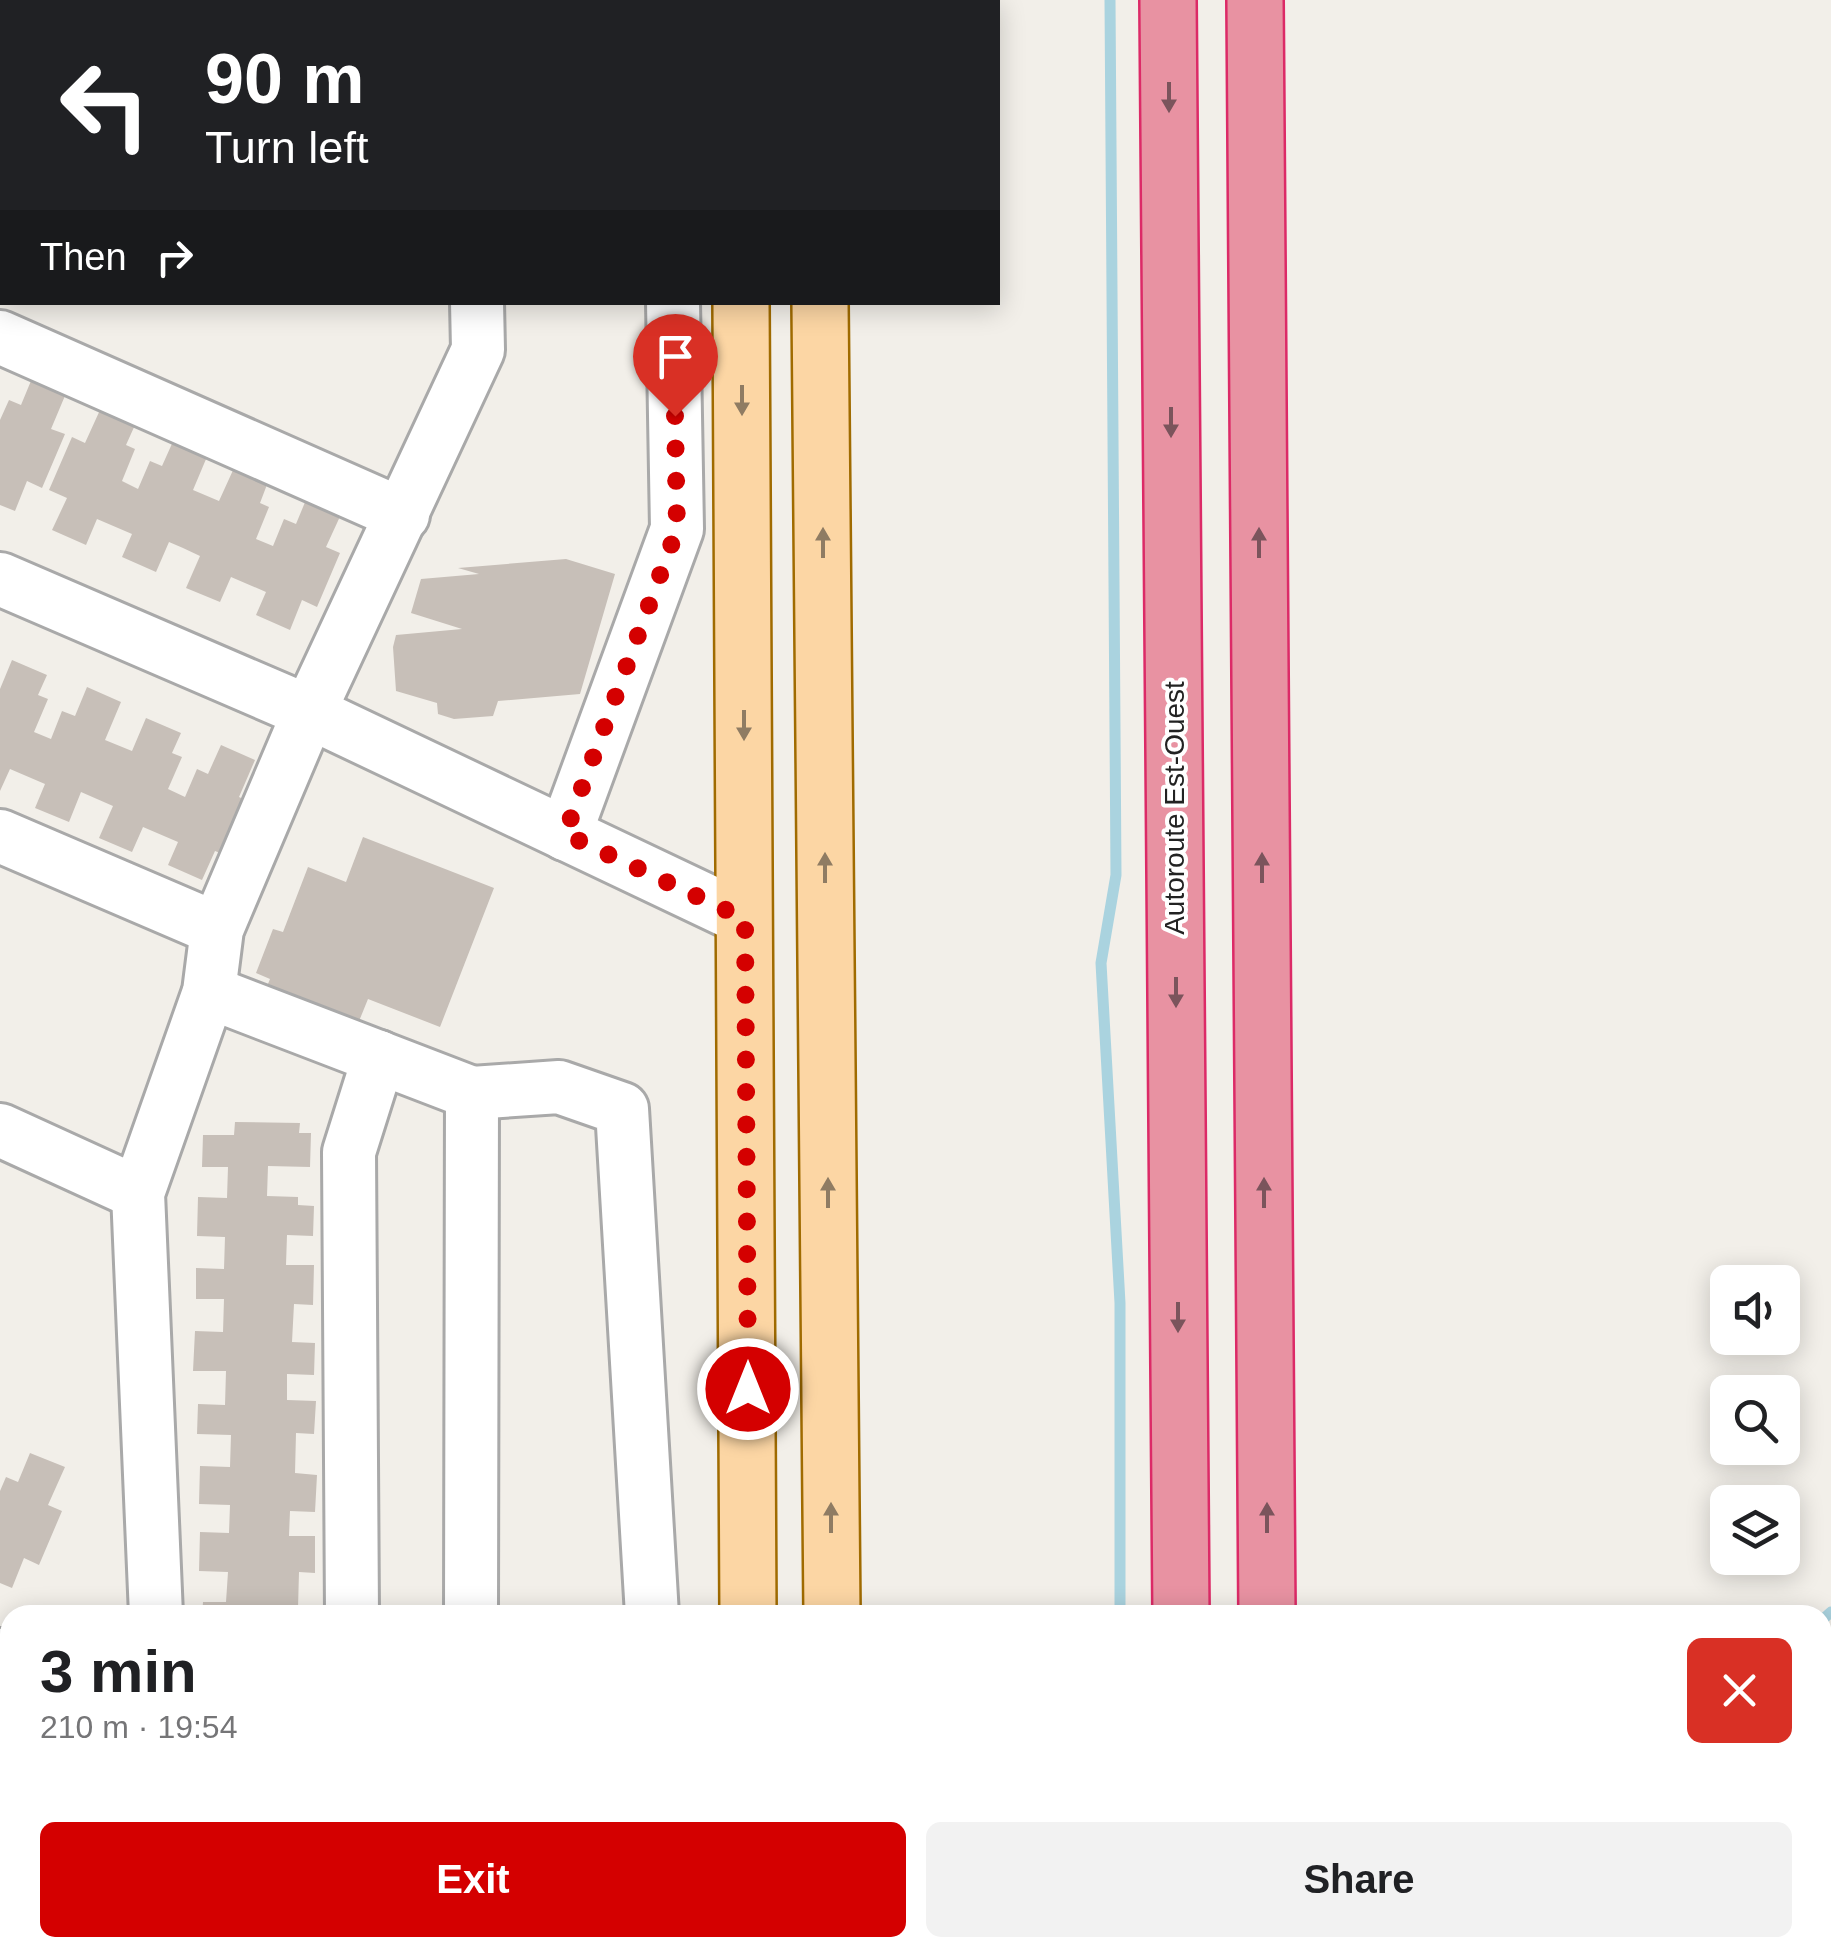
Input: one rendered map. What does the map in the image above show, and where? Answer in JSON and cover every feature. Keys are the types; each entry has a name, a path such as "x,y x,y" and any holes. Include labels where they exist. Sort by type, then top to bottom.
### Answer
{"highway":[{"name":"Autoroute Est-Ouest","path":"1168,0 1181,1605"},
{"path":"1255,0 1267,1605"}],"main road":[{"path":"741,305 748,1605"},
{"path":"820,305 832,1605"}],"street":[{"path":"156,1605 138,1193 209,992 218,930 309,712 478,350 477,305"},
{"path":"565,834 677,529 673,305"},
{"path":"0,337 402,515"},
{"path":"0,579 309,712 745,919"},
{"path":"0,836 218,930"},
{"path":"209,992 472,1093 559,1087 622,1109 651,1605"},
{"path":"352,1605 349,1152 379,1058"},
{"path":"471,1605 472,1093"},
{"path":"0,1130 138,1193"}],"building":[{"path":"33,376 67,391 51,429 65,434 42,488 27,481 15,511 0,505 0,420 9,400 21,405"},
{"path":"100,410 135,425 126,445 135,449 122,481 138,489 150,461 162,466 175,437 209,452 193,490 219,501 234,468 268,482 260,503 269,507 256,539 273,546 284,519 296,524 308,495 343,510 326,547 340,553 317,607 302,600 290,630 256,615 266,592 231,577 220,602 186,588 200,556 169,542 156,572 122,557 132,534 97,519 86,545 52,530 67,498 49,490 72,437 85,443"},
{"path":"566,559 615,574 580,694 498,701 493,716 454,719 438,714 437,703 396,691 396,635 462,629 411,613 421,579 479,574 458,568"},
{"path":"12,660 47,675 38,695 48,699 34,732 51,739 62,711 75,716 87,687 121,702 105,740 132,751 146,718 181,733 172,753 182,757 168,789 185,797 197,769 208,774 221,745 255,760 239,797 252,803 230,857 215,851 202,880 168,865 178,842 143,827 132,852 99,838 113,806 81,792 69,822 35,808 45,784 10,769 0,791 0,689"},
{"path":"363,837 494,888 440,1027 368,999 353,1036 261,1001 270,979 256,973 273,929 283,932 308,867 346,882"},
{"path":"235,1122 300,1123 299,1133 311,1133 310,1167 268,1166 267,1196 298,1197 298,1205 314,1206 313,1236 287,1235 286,1265 314,1265 313,1305 294,1304 292,1342 315,1343 314,1375 287,1374 287,1400 316,1401 314,1434 296,1433 295,1473 317,1475 315,1512 290,1511 289,1536 315,1536 315,1573 299,1572 298,1605 203,1605 226,1602 228,1572 199,1571 200,1532 229,1533 230,1505 199,1504 200,1466 230,1467 231,1435 197,1434 198,1404 225,1405 226,1371 193,1371 195,1331 223,1332 224,1299 196,1299 196,1268 224,1269 225,1237 197,1236 198,1197 227,1198 228,1167 202,1167 203,1135 234,1135"},
{"path":"30,1453 65,1467 48,1505 62,1511 39,1565 24,1558 12,1588 0,1583 0,1491 6,1477 18,1482"}],"waterway":[{"path":"1110,0 1116,875 1101,963 1120,1303 1120,1605"}],"route":[{"path":"675,416 677,529 565,834 745,919 748,1389"}]}
